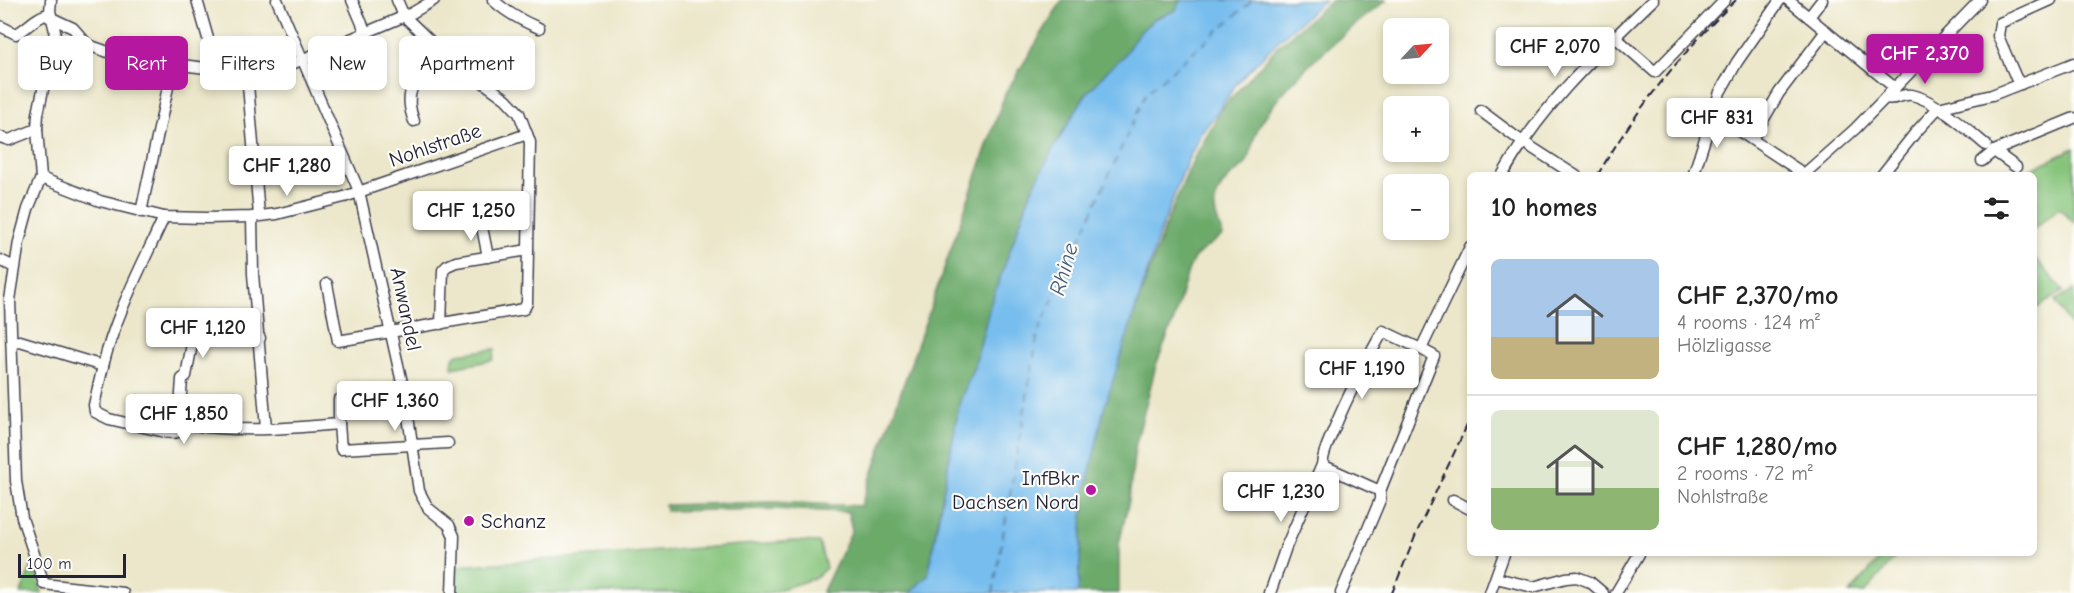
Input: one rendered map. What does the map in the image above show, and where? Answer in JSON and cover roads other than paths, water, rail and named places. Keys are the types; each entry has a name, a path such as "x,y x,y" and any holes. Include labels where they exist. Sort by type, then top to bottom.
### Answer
{"street":[{"path":"51,0 51,18 55,31 37,129 41,178 28,209 5,301 12,342 15,463 19,504 31,550 44,584 123,593"},
{"path":"197,0 207,36"},
{"name":"Anwandel","path":"277,0 359,191 405,396 419,491 423,502 449,525 454,536 452,593"},
{"path":"352,0 366,33"},
{"path":"397,0 404,16 425,36"},
{"path":"296,62 404,16 434,0"},
{"path":"493,0 519,20 539,28"},
{"path":"1505,172 1563,90 1653,0"},
{"path":"1614,37 1655,72 1725,0"},
{"path":"1695,172 1720,92 1737,62 1780,0"},
{"path":"1788,0 1894,88"},
{"path":"1809,16 1822,0"},
{"path":"1806,172 1855,129 1980,0"},
{"path":"2021,84 2016,78 1998,36 2000,23 2051,0"},
{"path":"0,26 16,34 45,15 73,28 88,45 105,51"},
{"path":"1752,139 1779,93 1826,31"},
{"path":"1884,172 1938,108 1992,95 2074,63"},
{"path":"141,212 167,90"},
{"path":"248,90 255,216 253,274 266,428"},
{"path":"410,90 408,106 414,121"},
{"path":"327,284 338,341 524,309 527,303 531,142 519,113 494,90"},
{"path":"1885,98 1911,95 1938,108 2016,167"},
{"path":"1481,111 1570,172"},
{"path":"1712,113 1799,172"},
{"path":"1982,161 1990,148 2074,118"},
{"path":"3,142 37,129"},
{"name":"Nohlstraße","path":"41,178 100,201 164,217 255,216 277,214 359,191 527,134"},
{"path":"164,217 130,289 114,330 94,405 95,412 109,419 172,434 179,432 183,423 182,379 186,376 194,333 260,338"},
{"path":"482,222 488,257"},
{"path":"441,324 443,270 447,266 456,262 528,249"},
{"path":"1420,349 1467,253"},
{"path":"0,260 14,267"},
{"path":"1269,593 1351,389 1383,331 1434,356 1380,490 1380,500 1341,593"},
{"path":"12,342 20,341 104,366"},
{"path":"405,396 339,400 341,449 448,443"},
{"path":"183,423 234,429 339,424"},
{"path":"1322,465 1380,490"},
{"path":"1453,500 1467,507"},
{"path":"1490,593 1503,556"},
{"path":"1616,593 1638,556"},
{"path":"1496,578 1533,587 1577,577 1590,582 1603,593"}],"water":[{"name":"Rhine","path":"1182,0 1325,0 1278,41 1236,84 1201,133 1186,164 1158,238 1104,409 1084,497 1078,593 910,593 928,575 960,401 975,365 990,306 1031,192 1084,97 1123,57 1137,35 1154,19 1175,11"}],"railway":[{"path":"1600,172 1627,128 1660,83 1736,0"},
{"path":"1392,593 1417,532 1467,425"}],"place":[{"name":"InfBkr Dachsen Nord","path":"1091,490"},
{"name":"Schanz","path":"469,521"}]}
